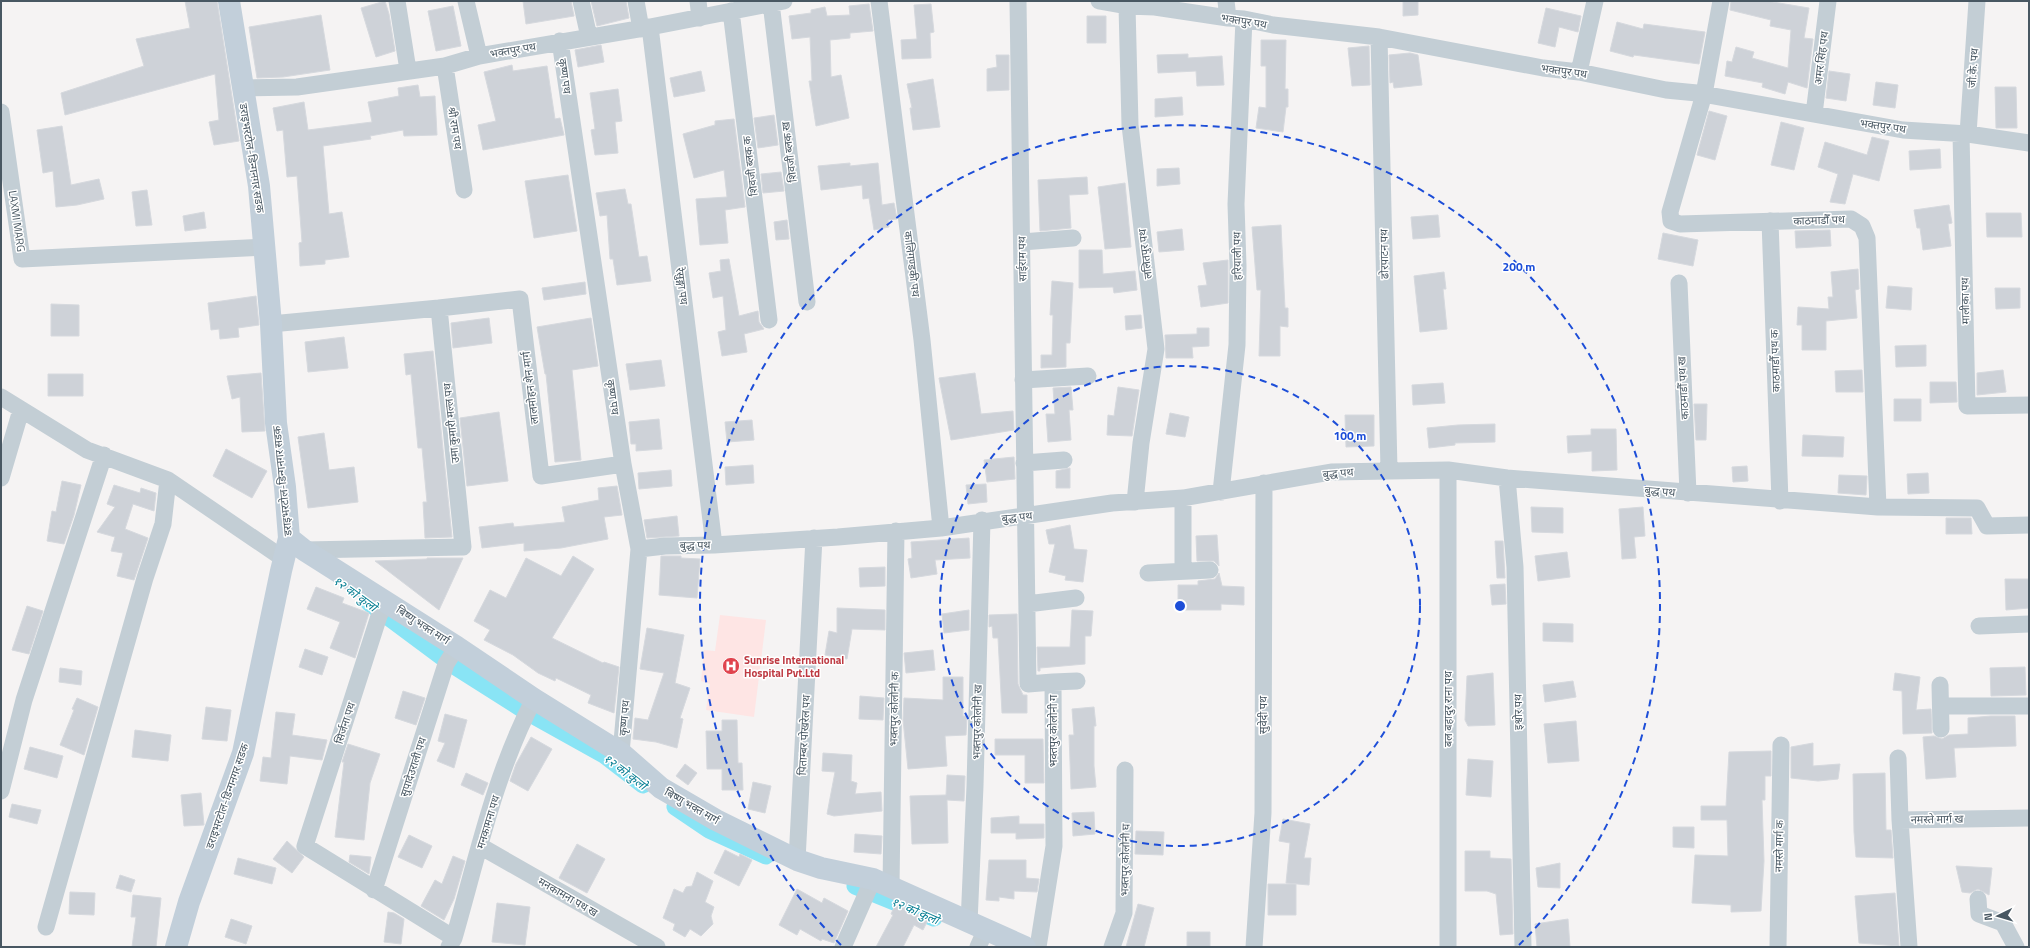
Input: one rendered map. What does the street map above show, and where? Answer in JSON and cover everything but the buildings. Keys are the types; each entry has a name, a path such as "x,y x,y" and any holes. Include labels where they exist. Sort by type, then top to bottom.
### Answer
{"street":[{"name":"डराइभरटोल-डिन्गनगर सडक","path":"176,947 189,902 243,753 284,559 297,544 285,487 276,424 271,324 259,186 229,1"},
{"path":"397,1 408,70"},
{"path":"466,1 479,56"},
{"path":"582,1 589,37"},
{"name":"रेसुङ्गा पथ","path":"636,1 645,28 714,544"},
{"name":"कालिगण्डकी पथ","path":"879,1 922,340 941,528"},
{"name":"साईराम पथ","path":"1018,1 1025,516"},
{"name":"भक्तपुर पथ","path":"1099,1 1127,6 1155,4 1273,26 1379,37 1543,68 1580,72 1666,90 1704,94 1903,130 1964,134 2029,143"},
{"name":"हरियाली पथ","path":"1221,492 1237,345 1238,266 1236,204 1236,19 1226,1"},
{"path":"1580,72 1595,1"},
{"path":"1704,94 1721,1"},
{"name":"अमर सिंह पथ","path":"1814,114 1828,1"},
{"name":"जी.के. पथ","path":"1964,134 1977,1"},
{"name":"भक्तपुर पथ","path":"242,88 297,87 408,70 445,66 479,56 560,41 645,28 699,9 731,11 777,2"},
{"name":"शिवजी ब्लक ख","path":"777,2 807,302"},
{"name":"ललितपुर पथ","path":"1127,6 1130,125 1156,349 1141,443 1135,502"},
{"name":"शिवजी ब्लक क","path":"731,11 769,320"},
{"name":"ढोरपाटन पथ","path":"1379,37 1389,470"},
{"name":"कृष्ण पथ","path":"560,41 623,464 639,549 621,753"},
{"name":"श्री राम पथ","path":"445,66 464,190"},
{"name":"काठमाडौँ पथ","path":"1704,94 1670,212 1671,221 1680,224 1851,219 1862,226 1867,238 1878,507"},
{"name":"LAXMI MARG","path":"1,112 22,259 264,247"},
{"name":"मालीका पथ","path":"1964,134 1967,406 2029,405"},
{"name":"काठमाडौँ पथ क","path":"1770,221 1780,501"},
{"path":"1022,242 1073,238"},
{"name":"काठमाडौँ पथ ख","path":"1679,283 1688,493"},
{"name":"लालमोहन शेन मार्ग","path":"439,308 520,299 541,476 623,464"},
{"path":"271,324 439,308"},
{"name":"उमा कुमारी मल्ल पथ","path":"297,544 463,547 439,308"},
{"path":"1024,380 1088,376"},
{"path":"1,397 87,450 104,455 168,480 284,559"},
{"path":"1,478 21,410"},
{"path":"1,791 24,700 104,455"},
{"path":"1024,463 1064,460"},
{"name":"बुद्ध पथ","path":"639,549 941,528 982,520 1025,516 1112,503 1183,498 1331,472 1389,470 1448,470 1507,478 1780,501 1878,507 1977,508 1987,526 2029,525"},
{"name":"बल बहादुर राना पथ","path":"1448,470 1448,947"},
{"name":"इश्वोर पथ","path":"1507,478 1515,567 1523,947"},
{"path":"46,927 145,578 163,524 168,480"},
{"name":"सुवेदी पथ","path":"1254,947 1263,813 1264,483"},
{"path":"1183,498 1183,572"},
{"name":"भक्तपुर कोलोनी ग","path":"1025,516 1028,684 1053,682 1054,846 1038,947"},
{"name":"भक्तपुर कोलोनी ख","path":"979,936 975,786 982,520"},
{"name":"भक्तपुर कोलोनी क","path":"879,882 896,531"},
{"name":"पिताम्बर पोखरेल पथ","path":"797,860 814,538"},
{"name":"बिष्णु भक्त मार्ग","path":"297,544 382,608 452,656 530,707 621,753 661,788 716,820 797,860 821,868 879,882 979,936 1025,947"},
{"path":"1148,573 1210,570"},
{"path":"1026,604 1076,598"},
{"name":"सिर्जना पथ","path":"374,890 305,846 382,608"},
{"path":"1979,626 2029,624"},
{"name":"सुपादेउराली पथ","path":"374,890 452,656"},
{"path":"1053,682 1077,681"},
{"path":"1940,685 1941,730"},
{"path":"1941,706 2029,706"},
{"name":"मनकामना पथ","path":"451,942 501,778 530,707"},
{"name":"नमस्ते मार्ग क","path":"1778,947 1781,745"},
{"path":"1898,758 1900,820"},
{"name":"भक्तपुर कोलोनी घ","path":"1112,947 1124,913 1125,770"},
{"name":"नमस्ते मार्ग ख","path":"1908,947 1900,820 2029,818"},
{"name":"मनकामना पथ ख","path":"480,846 657,947"},
{"path":"844,947 854,923 879,882"},
{"path":"374,890 451,942"},
{"path":"1978,899 1979,914 2003,923 2016,947"}],"shaded area":[{"name":"Sunrise International Hospital Pvt.Ltd","path":"720,615 766,620 754,717 706,710 710,684 701,681 704,650 715,651"}],"waterway":[{"name":"१२ को कुलो","path":"369,603 451,664 525,711 604,755 643,785"},
{"name":"१२ को कुलो","path":"675,807 709,830 766,856"},
{"name":"१२ को कुलो","path":"855,886 934,918"}],"place":[{"name":"Sunrise International Hospital Pvt.Ltd","path":"731,666"}]}
